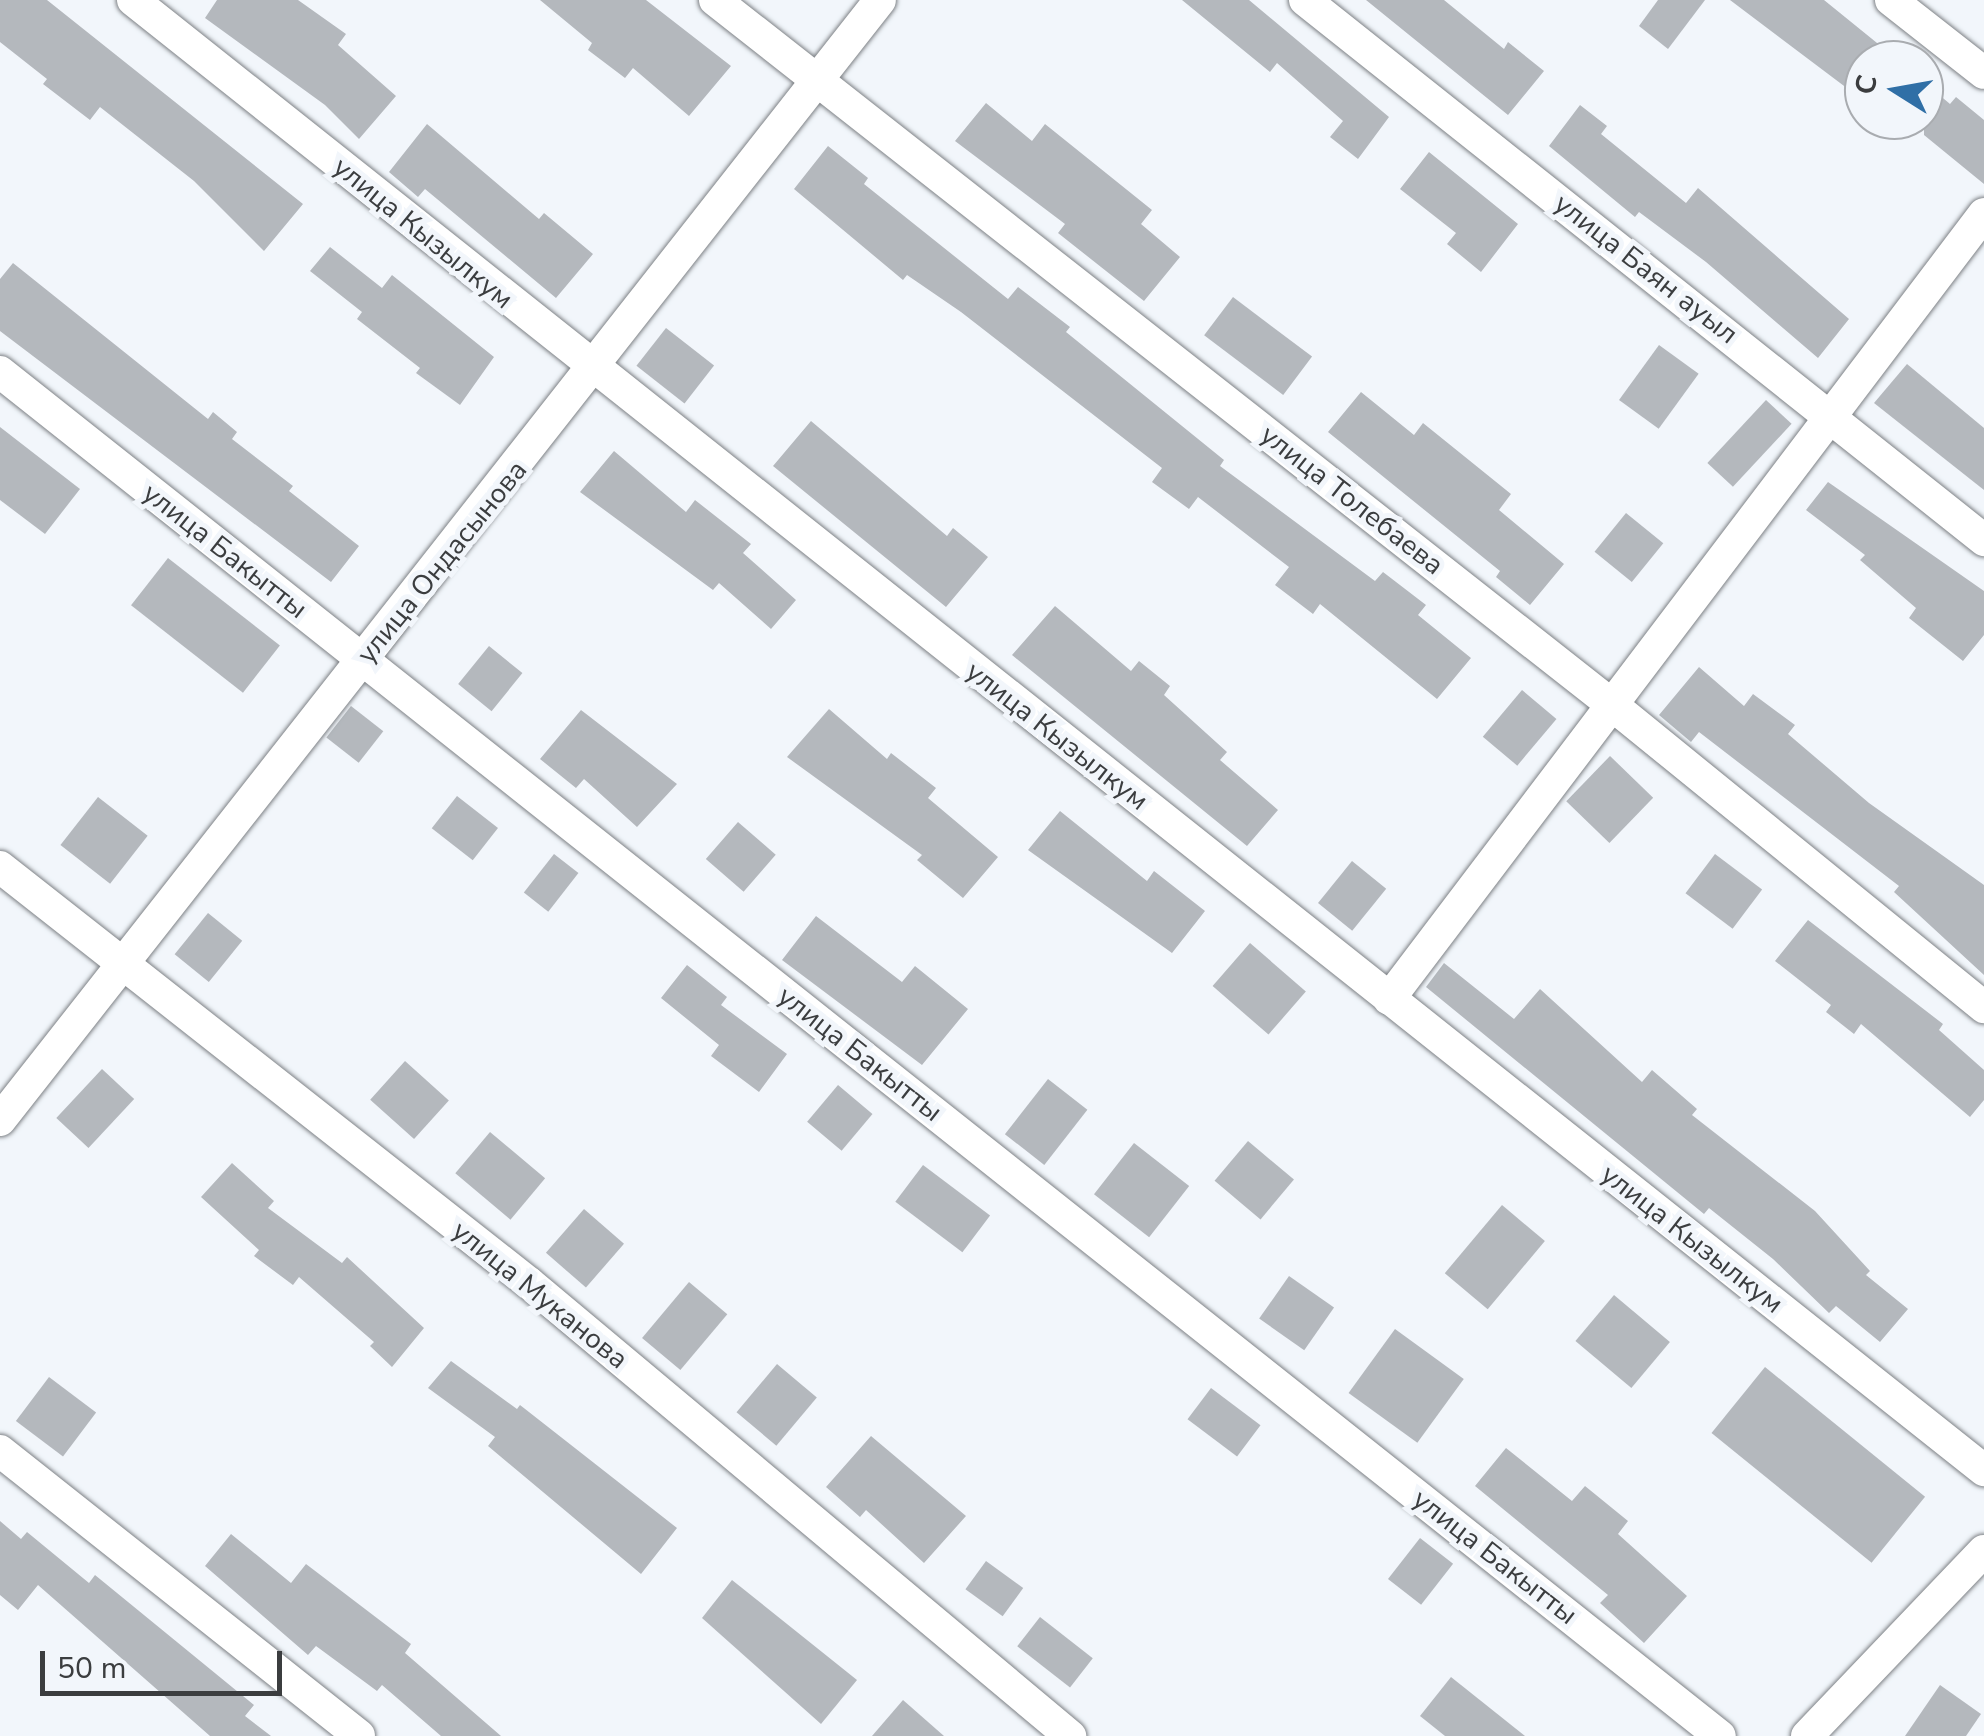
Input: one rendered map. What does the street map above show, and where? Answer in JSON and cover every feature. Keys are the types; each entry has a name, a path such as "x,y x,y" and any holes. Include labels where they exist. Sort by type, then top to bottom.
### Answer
{"street":[{"name":"улица Кызылкум","path":"132,0 1984,1470"},
{"name":"улица Толебаева","path":"715,0 1610,704 1984,1007"},
{"name":"улица Ондасынова","path":"0,1120 595,370 880,0"},
{"name":"улица Баян ауыл","path":"1306,0 1984,540"},
{"path":"1891,0 1984,73"},
{"path":"1389,999 1828,412 1984,214"},
{"name":"улица Бакытты","path":"0,372 1720,1736"},
{"name":"улица Муканова","path":"0,867 529,1284 1070,1736"},
{"path":"0,1451 358,1736"},
{"path":"1807,1736 1984,1551"}],"building":[{"path":"0,0 47,0 303,204 264,251 194,181 100,107 90,120 43,84 47,79 0,42"},
{"path":"217,0 298,0 346,34 338,45 396,96 359,139 325,105 205,18"},
{"path":"540,0 646,0 731,66 689,116 633,68 625,78 588,50 592,43"},
{"path":"1182,0 1249,0 1389,117 1358,159 1330,137 1343,121 1277,63 1270,72"},
{"path":"1366,0 1444,0 1504,49 1508,42 1544,71 1508,115"},
{"path":"1658,0 1705,0 1668,49 1639,26"},
{"path":"1730,0 1824,0 1873,40 1844,40 1844,86"},
{"path":"1956,97 1984,120 1984,184 1930,140 1944,140 1944,99 1950,104"},
{"path":"986,103 1032,141 1045,124 1152,210 1141,224 1180,257 1144,301 1058,233 1065,224 955,141"},
{"path":"1580,105 1607,126 1601,134 1686,203 1698,188 1849,319 1818,358 1706,262 1639,212 1635,217 1549,146"},
{"path":"427,124 539,219 544,213 593,254 556,298 425,189 418,197 389,172"},
{"path":"828,146 868,178 864,184 1008,299 1018,287 1070,327 1066,332 1224,460 1220,466 1375,581 1383,572 1426,605 1418,615 1471,658 1437,699 1320,604 1313,614 1275,585 1289,567 1198,497 1189,509 1152,482 1162,468 961,312 907,275 903,280 794,189"},
{"path":"1429,152 1518,224 1481,272 1447,244 1456,233 1400,189"},
{"path":"330,247 382,288 392,275 494,357 460,405 416,373 420,368 357,319 362,312 310,271"},
{"path":"13,263 208,419 213,412 237,432 232,439 293,486 289,491 359,546 331,582 0,331 0,279"},
{"path":"1233,297 1312,357 1283,395 1204,335"},
{"path":"666,328 714,366 685,403 636,366"},
{"path":"1659,345 1699,374 1659,429 1619,400"},
{"path":"1907,364 1984,428 1984,490 1874,403"},
{"path":"1361,392 1414,435 1423,423 1511,494 1499,510 1564,564 1530,605 1496,577 1500,571 1328,432"},
{"path":"1766,400 1792,424 1733,487 1707,463"},
{"path":"811,421 947,536 953,528 988,557 946,607 773,466"},
{"path":"0,427 80,489 45,534 0,500"},
{"path":"614,451 686,512 695,500 751,544 743,553 796,600 771,629 719,583 713,590 580,492"},
{"path":"1828,482 1984,591 1984,635 1963,661 1909,618 1916,608 1860,560 1865,555 1806,510"},
{"path":"1626,513 1663,543 1632,582 1595,552"},
{"path":"168,558 280,645 243,693 131,605"},
{"path":"1055,606 1131,671 1139,661 1170,686 1164,695 1227,752 1220,760 1278,810 1247,846 1012,655"},
{"path":"489,646 522,673 492,711 458,684"},
{"path":"1699,667 1744,706 1753,694 1795,725 1788,734 1869,803 1984,885 1984,975 1894,892 1899,886 1699,732 1691,742 1659,715"},
{"path":"1522,690 1556,719 1517,766 1483,737"},
{"path":"351,706 383,731 359,763 326,738"},
{"path":"829,709 887,759 891,753 936,788 928,798 998,857 963,898 917,860 922,855 787,757"},
{"path":"581,710 677,784 637,827 584,779 576,788 540,759"},
{"path":"1610,756 1653,798 1609,843 1566,801"},
{"path":"457,796 498,828 473,860 432,828"},
{"path":"98,797 148,836 110,884 60,845"},
{"path":"1060,811 1147,881 1154,871 1205,911 1172,953 1028,850"},
{"path":"738,822 776,855 744,892 706,859"},
{"path":"554,854 578,873 548,912 524,893"},
{"path":"1715,854 1762,890 1733,929 1686,893"},
{"path":"1352,861 1386,889 1352,931 1318,903"},
{"path":"208,913 242,941 209,982 175,954"},
{"path":"816,916 902,982 915,966 968,1009 922,1065 782,960"},
{"path":"1808,920 1943,1024 1939,1030 1984,1070 1984,1100 1970,1117 1861,1024 1854,1034 1826,1012 1831,1005 1775,961"},
{"path":"1250,943 1306,992 1268,1035 1213,986"},
{"path":"1444,963 1514,1019 1540,989 1642,1082 1652,1070 1697,1109 1692,1115 1815,1211 1870,1271 1866,1275 1908,1309 1880,1342 1836,1306 1829,1313 1773,1259 1709,1208 1704,1214 1426,987"},
{"path":"687,965 727,997 721,1005 787,1054 759,1092 711,1056 719,1045 661,998"},
{"path":"405,1061 449,1100 414,1139 370,1100"},
{"path":"102,1069 134,1099 88,1148 56,1118"},
{"path":"1048,1079 1087,1110 1044,1165 1005,1134"},
{"path":"838,1085 872,1114 842,1151 807,1122"},
{"path":"490,1132 545,1178 510,1220 455,1173"},
{"path":"1248,1141 1294,1180 1261,1219 1215,1181"},
{"path":"1134,1143 1189,1186 1149,1237 1094,1194"},
{"path":"232,1163 274,1201 268,1208 342,1263 347,1257 424,1328 392,1367 370,1346 374,1342 299,1277 293,1285 254,1256 259,1250 201,1197"},
{"path":"923,1165 990,1216 962,1252 895,1202"},
{"path":"1502,1205 1545,1241 1488,1309 1445,1273"},
{"path":"584,1209 624,1244 586,1288 546,1253"},
{"path":"1289,1276 1334,1308 1304,1350 1259,1319"},
{"path":"689,1282 727,1314 680,1370 642,1338"},
{"path":"1614,1295 1670,1342 1631,1388 1575,1341"},
{"path":"1395,1329 1464,1379 1417,1443 1349,1393"},
{"path":"451,1361 517,1409 520,1405 677,1528 641,1574 488,1446 495,1437 428,1388"},
{"path":"777,1364 817,1397 776,1446 737,1412"},
{"path":"1765,1367 1925,1497 1872,1563 1712,1433"},
{"path":"49,1377 96,1413 63,1456 16,1421"},
{"path":"1211,1388 1261,1425 1237,1456 1188,1419"},
{"path":"871,1436 966,1516 924,1563 866,1510 860,1517 826,1487"},
{"path":"1506,1448 1572,1501 1585,1486 1628,1521 1618,1534 1687,1596 1644,1643 1600,1603 1608,1595 1475,1486"},
{"path":"0,1521 21,1539 27,1532 89,1583 95,1575 254,1705 245,1716 271,1736 210,1736 38,1585 18,1610 0,1595"},
{"path":"231,1534 291,1583 306,1564 411,1644 405,1653 501,1736 441,1736 382,1685 377,1691 316,1646 308,1655 205,1566"},
{"path":"1420,1538 1453,1564 1421,1605 1388,1579"},
{"path":"986,1561 1023,1588 1003,1616 965,1589"},
{"path":"732,1580 857,1680 821,1724 702,1618"},
{"path":"1040,1617 1093,1658 1070,1687 1017,1646"},
{"path":"1451,1677 1525,1736 1445,1736 1420,1716"},
{"path":"1940,1685 1981,1714 1966,1736 1905,1736"},
{"path":"903,1700 944,1736 872,1736"}]}
